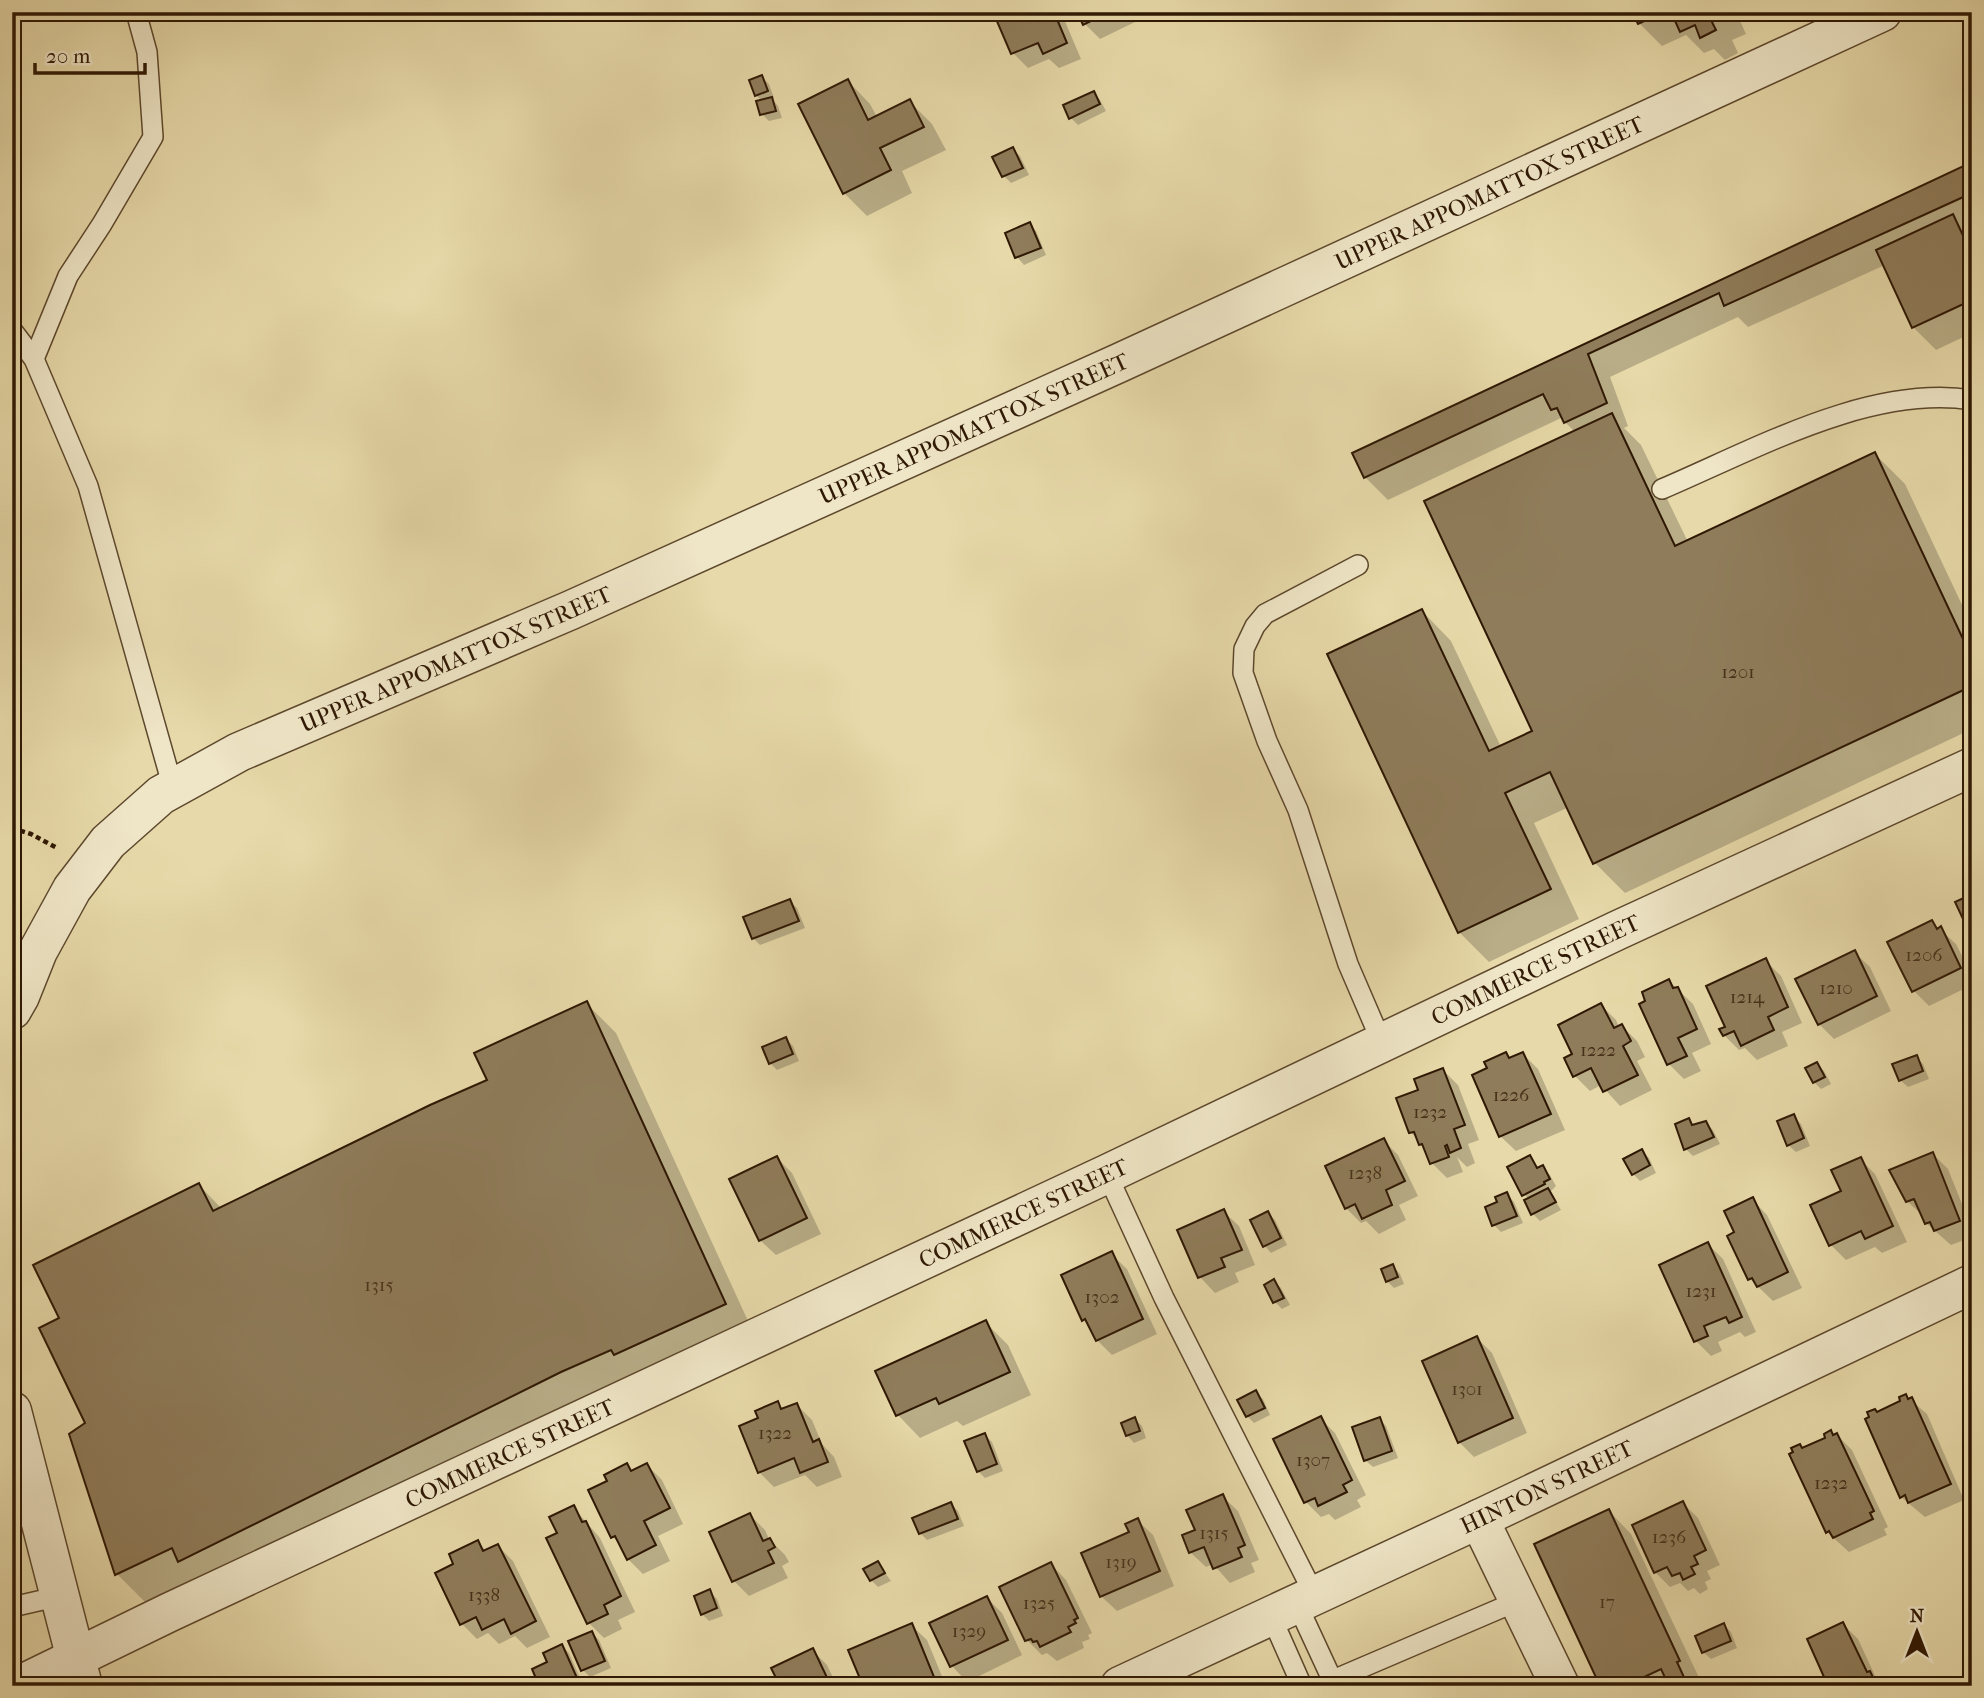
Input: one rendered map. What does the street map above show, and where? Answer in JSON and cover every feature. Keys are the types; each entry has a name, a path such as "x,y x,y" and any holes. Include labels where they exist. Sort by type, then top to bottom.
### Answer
{"street":[{"name":"UPPER APPOMATTOX STREET","path":"12,1010 38,951 85,870 108,842 161,795 239,752 597,598 1119,363 1882,12"},
{"name":"COMMERCE STREET","path":"18,1686 80,1672 182,1606 1107,1174 1616,931 1972,767"},
{"name":"HINTON STREET","path":"1120,1686 1479,1519 1972,1284"},
{"path":"12,1411 80,1672"},
{"path":"1479,1519 1560,1686"}],"lane":[{"path":"34,359 68,276 103,224 153,137 147,52 136,12"},
{"path":"12,330 34,359 88,486 173,788"},
{"path":"1662,489 1821,421 1882,404 1928,397 1972,400"},
{"path":"1357,565 1265,614 1255,626 1244,649 1243,673 1267,741 1298,810 1348,964 1382,1043"},
{"path":"1107,1174 1164,1297 1294,1605 1334,1683 1520,1600"},
{"path":"12,1607 60,1596"},
{"path":"1294,1605 1302,1686"}],"path":[{"path":"12,828 31,834 63,851 85,870"}],"building":[{"path":"993,12 1054,12 1067,43 1043,54 1038,43 1011,54"},
{"path":"1077,12 1109,12 1083,25"},
{"path":"1632,12 1664,12 1638,24"},
{"path":"1671,12 1722,12 1710,18 1716,30 1700,38 1695,25 1680,32"},
{"path":"762,75 768,91 755,96 749,80"},
{"path":"848,79 868,120 910,99 924,127 880,148 891,170 843,194 798,104"},
{"path":"1094,91 1100,104 1069,119 1063,105"},
{"path":"772,97 776,111 760,115 756,101"},
{"path":"1013,147 1023,168 1002,177 992,157"},
{"path":"1972,162 1972,193 1724,306 1719,293 1588,354 1607,403 1564,423 1557,408 1551,410 1543,394 1364,478 1352,453"},
{"path":"1953,214 1972,255 1972,300 1912,328 1876,250"},
{"path":"1030,222 1041,248 1015,258 1005,233"},
{"path":"1612,413 1675,546 1875,452 1972,658 1972,686 1593,864 1550,772 1505,793 1551,889 1458,933 1327,654 1422,609 1489,751 1532,731 1424,501"},
{"path":"1972,894 1972,938 1955,902"},
{"path":"790,899 799,921 752,939 743,917"},
{"path":"1932,920 1937,929 1941,926 1961,968 1912,992 1887,942"},
{"path":"1855,950 1877,996 1818,1025 1795,979"},
{"path":"1766,958 1788,1007 1768,1017 1774,1030 1741,1046 1734,1031 1723,1036 1719,1029 1725,1027 1706,986"},
{"path":"1669,979 1673,988 1678,987 1697,1029 1678,1038 1687,1056 1667,1065 1639,1004 1645,1001 1642,992"},
{"path":"587,1001 726,1304 614,1355 611,1350 561,1372 178,1562 172,1548 115,1575 69,1434 85,1423 39,1328 59,1318 33,1265 199,1183 213,1211 487,1080 474,1053"},
{"path":"1601,1003 1614,1028 1622,1024 1631,1041 1623,1046 1638,1075 1603,1092 1591,1068 1573,1077 1564,1058 1572,1054 1558,1025"},
{"path":"786,1037 793,1054 769,1064 762,1047"},
{"path":"1506,1052 1509,1058 1523,1052 1551,1114 1499,1137 1472,1075 1487,1068 1484,1062"},
{"path":"1917,1055 1923,1071 1899,1081 1892,1064"},
{"path":"1817,1062 1825,1077 1813,1083 1805,1068"},
{"path":"1443,1068 1465,1125 1454,1129 1461,1148 1450,1153 1447,1145 1445,1146 1449,1157 1430,1164 1414,1132 1409,1133 1396,1098 1418,1090 1414,1079"},
{"path":"1794,1114 1804,1138 1787,1146 1777,1121"},
{"path":"1689,1118 1692,1125 1706,1121 1714,1137 1684,1150 1675,1124"},
{"path":"1384,1138 1405,1181 1386,1190 1392,1205 1362,1219 1355,1204 1345,1209 1325,1166"},
{"path":"1642,1149 1650,1165 1632,1175 1623,1159"},
{"path":"1933,1152 1960,1221 1934,1231 1930,1222 1925,1224 1914,1199 1906,1202 1889,1170"},
{"path":"1530,1155 1537,1168 1543,1165 1550,1179 1522,1196 1507,1167"},
{"path":"777,1156 807,1218 759,1241 729,1179"},
{"path":"1861,1157 1893,1226 1865,1239 1861,1231 1829,1246 1810,1205 1841,1191 1831,1170"},
{"path":"1548,1188 1556,1202 1531,1215 1524,1200"},
{"path":"1507,1192 1517,1216 1492,1226 1485,1207 1497,1202 1495,1197"},
{"path":"1753,1197 1788,1272 1757,1287 1752,1278 1748,1280 1727,1236 1734,1232 1724,1211"},
{"path":"1224,1209 1242,1250 1221,1258 1225,1267 1198,1278 1177,1230"},
{"path":"1268,1211 1281,1238 1263,1247 1250,1220"},
{"path":"1708,1242 1742,1317 1729,1323 1726,1317 1704,1326 1708,1336 1694,1342 1659,1265"},
{"path":"1112,1251 1143,1319 1096,1341 1085,1319 1082,1321 1061,1275"},
{"path":"1393,1264 1398,1277 1386,1282 1381,1269"},
{"path":"1274,1279 1284,1298 1273,1303 1264,1285"},
{"path":"986,1320 1010,1372 939,1404 936,1398 896,1416 875,1371"},
{"path":"1477,1336 1513,1418 1458,1443 1422,1361"},
{"path":"1256,1390 1265,1408 1246,1417 1237,1400"},
{"path":"1906,1394 1908,1399 1912,1397 1951,1484 1908,1503 1905,1495 1900,1498 1865,1419 1869,1417 1867,1412 1875,1409 1877,1412 1900,1401 1899,1397"},
{"path":"778,1401 781,1409 797,1403 813,1442 819,1439 828,1462 800,1473 794,1458 758,1473 739,1426 758,1418 755,1411"},
{"path":"1321,1416 1352,1480 1343,1485 1347,1492 1318,1506 1315,1498 1304,1503 1273,1439"},
{"path":"1135,1417 1140,1431 1126,1436 1121,1423"},
{"path":"1380,1417 1392,1451 1364,1461 1352,1427"},
{"path":"1831,1430 1833,1435 1837,1433 1874,1511 1870,1513 1873,1519 1833,1538 1829,1531 1826,1533 1789,1454 1793,1452 1791,1448 1800,1444 1802,1448 1825,1438 1824,1434"},
{"path":"985,1433 997,1464 977,1472 964,1441"},
{"path":"627,1463 631,1471 647,1463 670,1508 644,1521 656,1545 627,1560 615,1536 611,1538 588,1490 607,1481 604,1475"},
{"path":"1223,1494 1245,1545 1238,1548 1242,1557 1213,1569 1204,1547 1189,1553 1182,1535 1195,1530 1186,1510"},
{"path":"1683,1501 1706,1550 1694,1556 1698,1564 1691,1567 1695,1574 1683,1580 1680,1573 1672,1576 1667,1567 1654,1573 1632,1525"},
{"path":"951,1502 958,1519 919,1534 912,1518"},
{"path":"574,1505 582,1522 586,1521 621,1596 604,1605 608,1614 587,1624 546,1538 557,1533 549,1517"},
{"path":"1609,1509 1680,1661 1677,1662 1688,1686 1669,1686 1661,1669 1625,1686 1600,1686 1534,1544"},
{"path":"750,1513 763,1541 770,1538 775,1547 768,1551 774,1563 732,1582 709,1532"},
{"path":"1138,1518 1160,1571 1100,1597 1081,1553 1129,1532 1125,1524"},
{"path":"478,1540 483,1551 498,1544 536,1621 511,1634 504,1619 482,1630 476,1617 460,1625 435,1573 453,1564 449,1554"},
{"path":"878,1561 885,1573 870,1581 863,1569"},
{"path":"1051,1562 1078,1618 1074,1620 1076,1623 1068,1627 1071,1632 1040,1647 1037,1641 1025,1641 999,1587"},
{"path":"710,1589 717,1608 701,1615 694,1596"},
{"path":"987,1596 1008,1640 950,1667 929,1623"},
{"path":"1843,1622 1867,1672 1870,1671 1877,1686 1828,1686 1807,1639"},
{"path":"912,1623 934,1677 913,1686 863,1686 848,1650"},
{"path":"1724,1623 1731,1641 1702,1653 1695,1636"},
{"path":"592,1631 605,1661 581,1671 568,1641"},
{"path":"562,1644 577,1678 560,1686 539,1686 532,1669 547,1662 543,1653"},
{"path":"813,1648 831,1686 780,1686 771,1668"}]}
